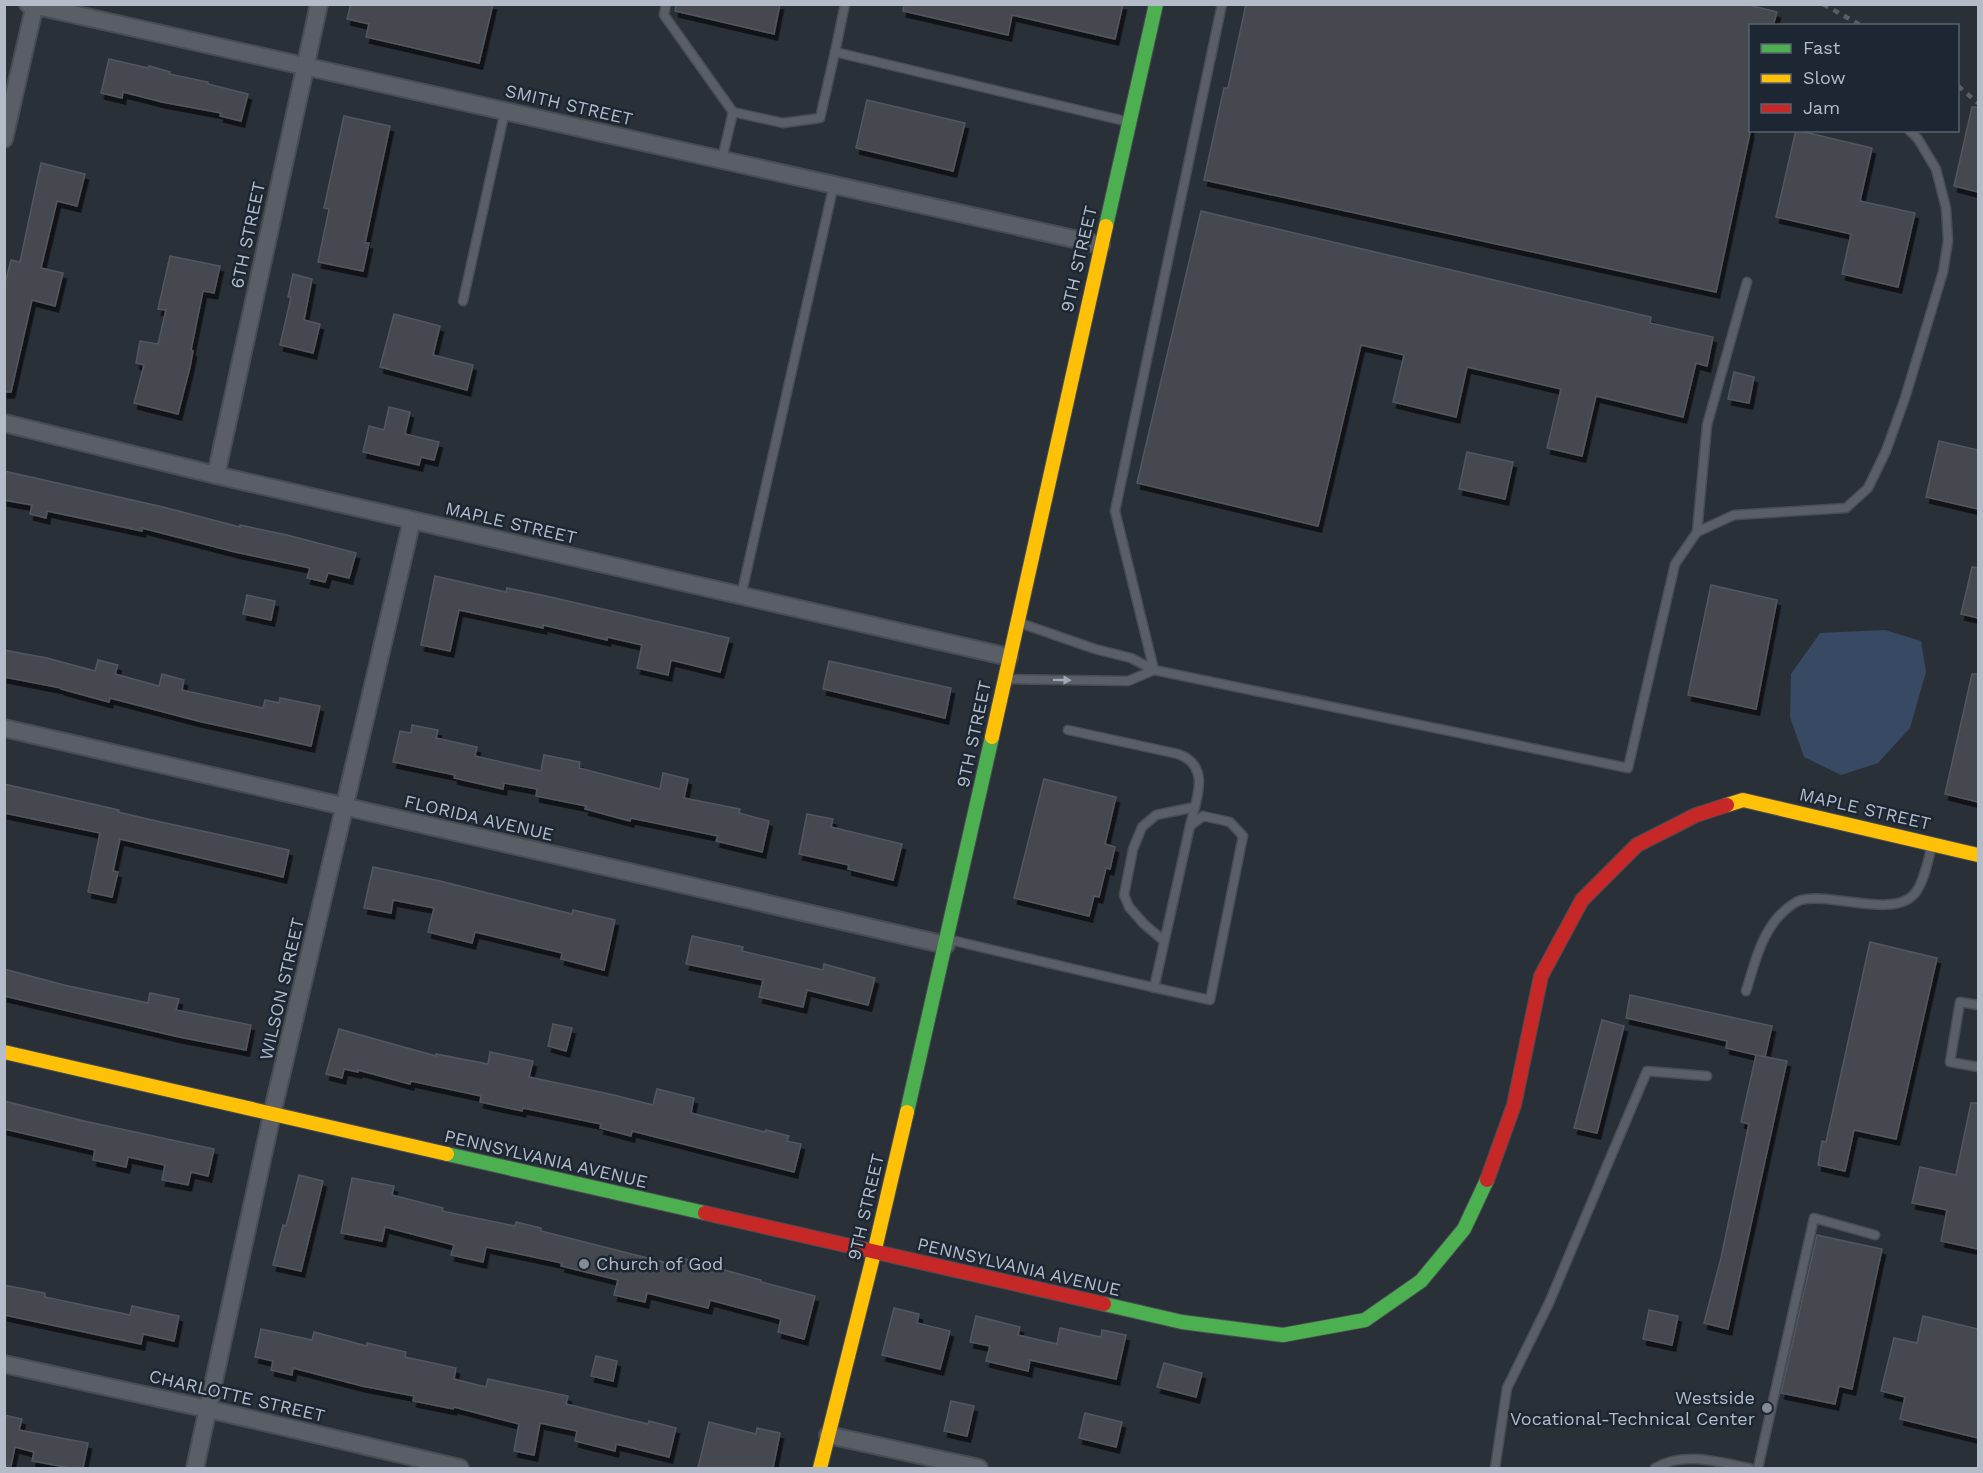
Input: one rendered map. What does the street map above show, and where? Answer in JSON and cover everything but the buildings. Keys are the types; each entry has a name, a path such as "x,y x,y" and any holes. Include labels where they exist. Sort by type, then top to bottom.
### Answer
{"street":[{"name":"6TH STREET","path":"216,475 319,4"},
{"name":"9TH STREET","path":"820,1468 874,1253 946,942 1156,4"},
{"name":"SMITH STREET","path":"33,5 1101,245"},
{"path":"4,139 33,5"},
{"name":"MAPLE STREET","path":"4,423 216,475 1009,657"},
{"name":"WILSON STREET","path":"195,1468 272,1114 412,520"},
{"name":"FLORIDA AVENUE","path":"4,728 946,942"},
{"name":"MAPLE STREET","path":"1743,800 1978,855"},
{"name":"PENNSYLVANIA AVENUE","path":"4,1052 1182,1322 1283,1335 1365,1320 1421,1281 1464,1229 1490,1175 1514,1105 1541,976 1582,900 1637,845 1696,815 1743,800"},
{"name":"CHARLOTTE STREET","path":"4,1364 460,1468"},
{"path":"828,1435 979,1468"}],"lane":[{"path":"666,4 664,15 733,112 783,123 820,118 845,4"},
{"path":"1154,670 1115,511 1222,4"},
{"path":"835,52 1129,122"},
{"path":"463,301 505,110"},
{"path":"722,159 733,112"},
{"path":"1697,532 1734,515 1846,508 1868,488 1886,451 1905,398 1943,272 1948,241 1946,208 1936,169 1918,139 1911,132"},
{"path":"741,596 834,184"},
{"path":"1017,622 1095,649 1131,658 1154,670 1628,768 1675,564 1697,532 1707,425 1748,282"},
{"path":"1004,679 1128,681 1154,670"},
{"path":"1068,730 1178,754 1190,758 1196,768 1200,782 1154,988"},
{"path":"1164,941 1129,908 1124,895 1133,849 1142,827 1156,815 1195,807"},
{"path":"946,942 1210,1000 1243,836 1230,822 1203,816 1190,826"},
{"path":"1746,991 1762,941 1779,916 1799,900 1830,898 1887,906 1907,902 1917,892 1932,844"},
{"path":"1978,1005 1960,1002 1950,1062 1978,1067"},
{"path":"1495,1468 1507,1388 1549,1303 1647,1071 1707,1076"},
{"path":"1758,1468 1814,1218 1875,1235"},
{"path":"1655,1468 1666,1461 1695,1458 1749,1468"}],"water":[{"path":"1885,630 1921,641 1926,672 1910,728 1878,763 1841,775 1804,757 1790,717 1791,674 1820,633"}],"railway":[{"path":"1823,4 1858,24"},
{"path":"1959,87 1978,103"}],"traffic: fast":[{"path":"1106,226 1156,4"},
{"path":"907,1112 992,737"},
{"path":"447,1154 705,1213"},
{"path":"1104,1304 1182,1322 1283,1335 1365,1320 1421,1281 1464,1229 1487,1180"}],"traffic: slow":[{"path":"992,737 1106,226"},
{"path":"1727,805 1743,800 1978,855"},
{"path":"4,1052 447,1154"},
{"path":"820,1468 907,1112"}],"traffic: jam":[{"path":"1487,1180 1514,1105 1541,976 1582,900 1637,845 1696,815 1727,805"},
{"path":"705,1213 1104,1304"}],"place":[{"name":"Church of God","path":"584,1264"},
{"name":"Westside Vocational-Technical Center","path":"1767,1408"}]}
